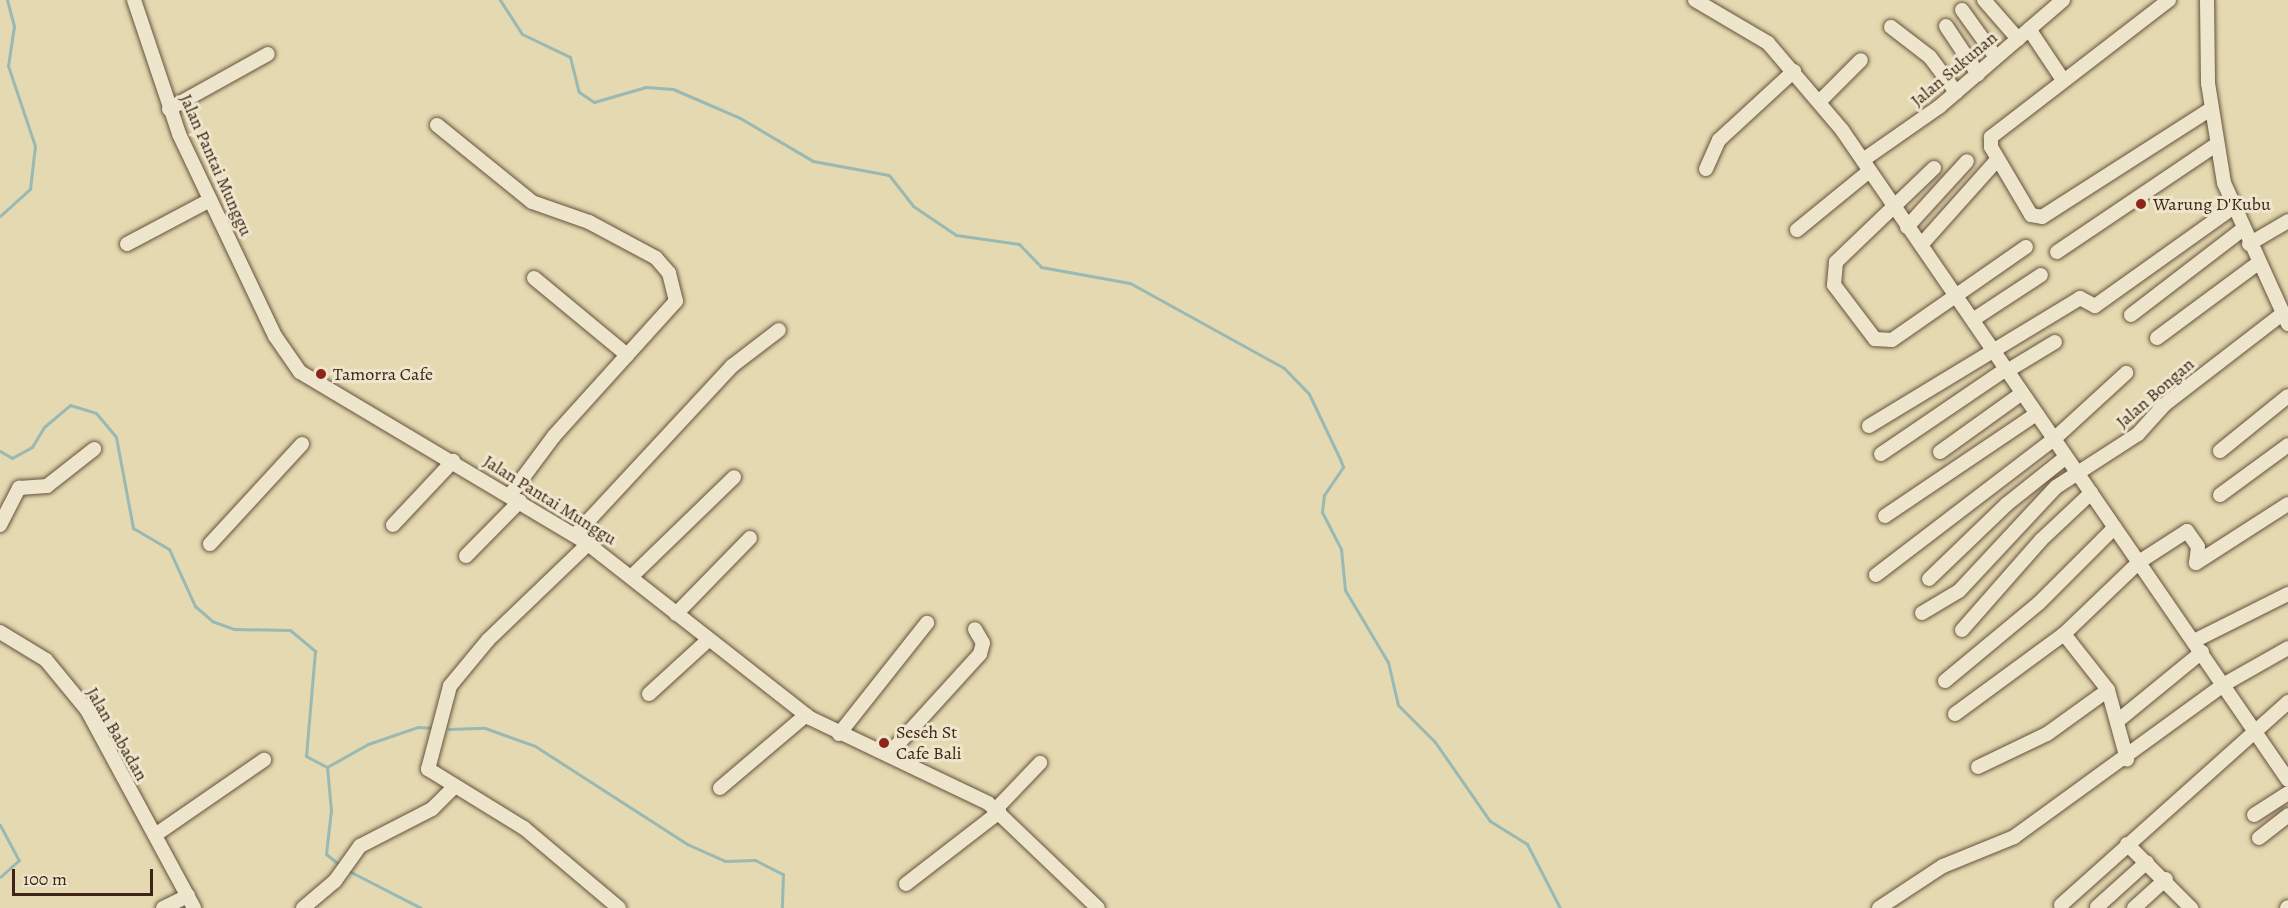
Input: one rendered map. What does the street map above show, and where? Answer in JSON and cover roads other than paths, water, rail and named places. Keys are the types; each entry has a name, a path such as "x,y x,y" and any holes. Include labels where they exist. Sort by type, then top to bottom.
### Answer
{"street":[{"name":"Jalan Pantai Munggu","path":"134,0 169,109 210,200 294,366 575,535 632,576 706,641 806,715 839,734 888,755 997,810 1098,908"},
{"path":"1695,0 1768,43 1819,102 1957,294 2036,414 2198,647 2251,730 2288,780"},
{"path":"1984,0 2018,39"},
{"name":"Jalan Sukunan","path":"1797,230 1865,167 2063,0"},
{"path":"2169,0 1991,137 1997,160 2031,215 2042,217 2211,110"},
{"path":"2207,0 2211,110 2217,144 2234,207 2257,264 2285,319"},
{"path":"1962,10 1995,56"},
{"path":"1946,26 1978,74"},
{"path":"1891,27 1930,57 1956,92"},
{"path":"2029,29 2063,80"},
{"path":"169,109 268,54"},
{"path":"1819,102 1862,60"},
{"path":"1706,169 1719,140 1794,71"},
{"path":"437,125 532,202 589,222 662,262 674,305 627,355 515,498 466,556"},
{"path":"2057,252 2217,144"},
{"path":"1921,245 1997,160"},
{"path":"1907,227 1967,161"},
{"path":"1934,168 1840,253 1834,285 1875,339 1886,343 2026,247"},
{"path":"127,244 210,200"},
{"path":"1869,426 1991,348 2082,297 2095,306 2234,207"},
{"path":"2249,244 2288,220"},
{"path":"2131,315 2243,229"},
{"path":"2157,338 2257,264"},
{"path":"1974,319 2041,275"},
{"path":"534,278 627,355"},
{"name":"Jalan Bongan","path":"1922,613 1959,591 2056,487 2138,434 2164,405 2285,319"},
{"path":"575,535 732,366 779,330"},
{"path":"1881,454 2006,370 2055,342"},
{"path":"1876,574 2054,439 2126,373"},
{"path":"1940,452 2022,393"},
{"path":"2220,451 2288,396"},
{"path":"1885,516 2036,414"},
{"path":"210,544 302,444"},
{"path":"2220,495 2288,445"},
{"path":"0,525 19,488 48,486 94,449"},
{"path":"1929,579 2007,504 2066,457"},
{"path":"393,525 453,460"},
{"path":"632,576 734,477"},
{"path":"1962,630 2047,533 2091,493"},
{"path":"1955,714 2064,634 2139,562 2187,531 2198,546 2196,563 2288,504"},
{"path":"1944,681 2039,603 2115,527"},
{"path":"676,614 750,537"},
{"path":"588,544 489,640 450,686 428,769 524,828 619,908"},
{"path":"2120,719 2198,647 2288,594"},
{"path":"839,734 927,623"},
{"path":"888,755 980,654 983,643 975,629"},
{"name":"Jalan Babadan","path":"0,632 46,660 66,682 123,784 158,833 191,902"},
{"path":"2064,634 2108,690 2120,719 2127,759"},
{"path":"649,694 706,641"},
{"path":"1879,908 1943,866 2014,837 2127,759 2223,685 2288,648"},
{"path":"1978,767 2047,734 2108,690"},
{"path":"2061,904 2127,844 2187,795 2251,730 2288,702"},
{"path":"720,788 806,715"},
{"path":"158,833 264,760"},
{"path":"906,884 997,810 1040,763"},
{"path":"303,908 334,881 360,846 432,808 454,787"},
{"path":"2254,815 2288,793"},
{"path":"2259,837 2288,815"},
{"path":"2127,844 2166,879 2191,908"},
{"path":"2097,907 2147,862"},
{"path":"2134,908 2166,879"},
{"path":"163,908 191,902"}],"waterway":[{"path":"0,216 30,189 35,146 8,66 14,26 7,0"},
{"path":"500,0 522,34 570,57 579,92 594,102 646,87 673,89 740,118 813,161 889,175 913,206 956,235 1019,244 1041,267 1130,283 1284,368 1309,394 1343,467 1324,495 1322,512 1341,549 1345,590 1388,662 1398,705 1435,742 1490,821 1527,844 1560,908"},
{"path":"0,451 12,458 32,447 44,427 70,405 96,413 116,437 133,528 169,549 195,606 212,621 234,629 290,630 315,651 306,756 327,767 368,744 418,727 434,728"},
{"path":"449,729 485,728 535,746 687,844 725,861 755,860 783,874 782,908"},
{"path":"327,767 331,810 326,854 341,866"},
{"path":"0,825 19,860 0,877"},
{"path":"347,870 421,908"}],"place":[{"name":"Warung D'Kubu","path":"2141,204"},
{"name":"Tamorra Cafe","path":"321,374"},
{"name":"Seseh St Cafe Bali","path":"884,743"}]}
